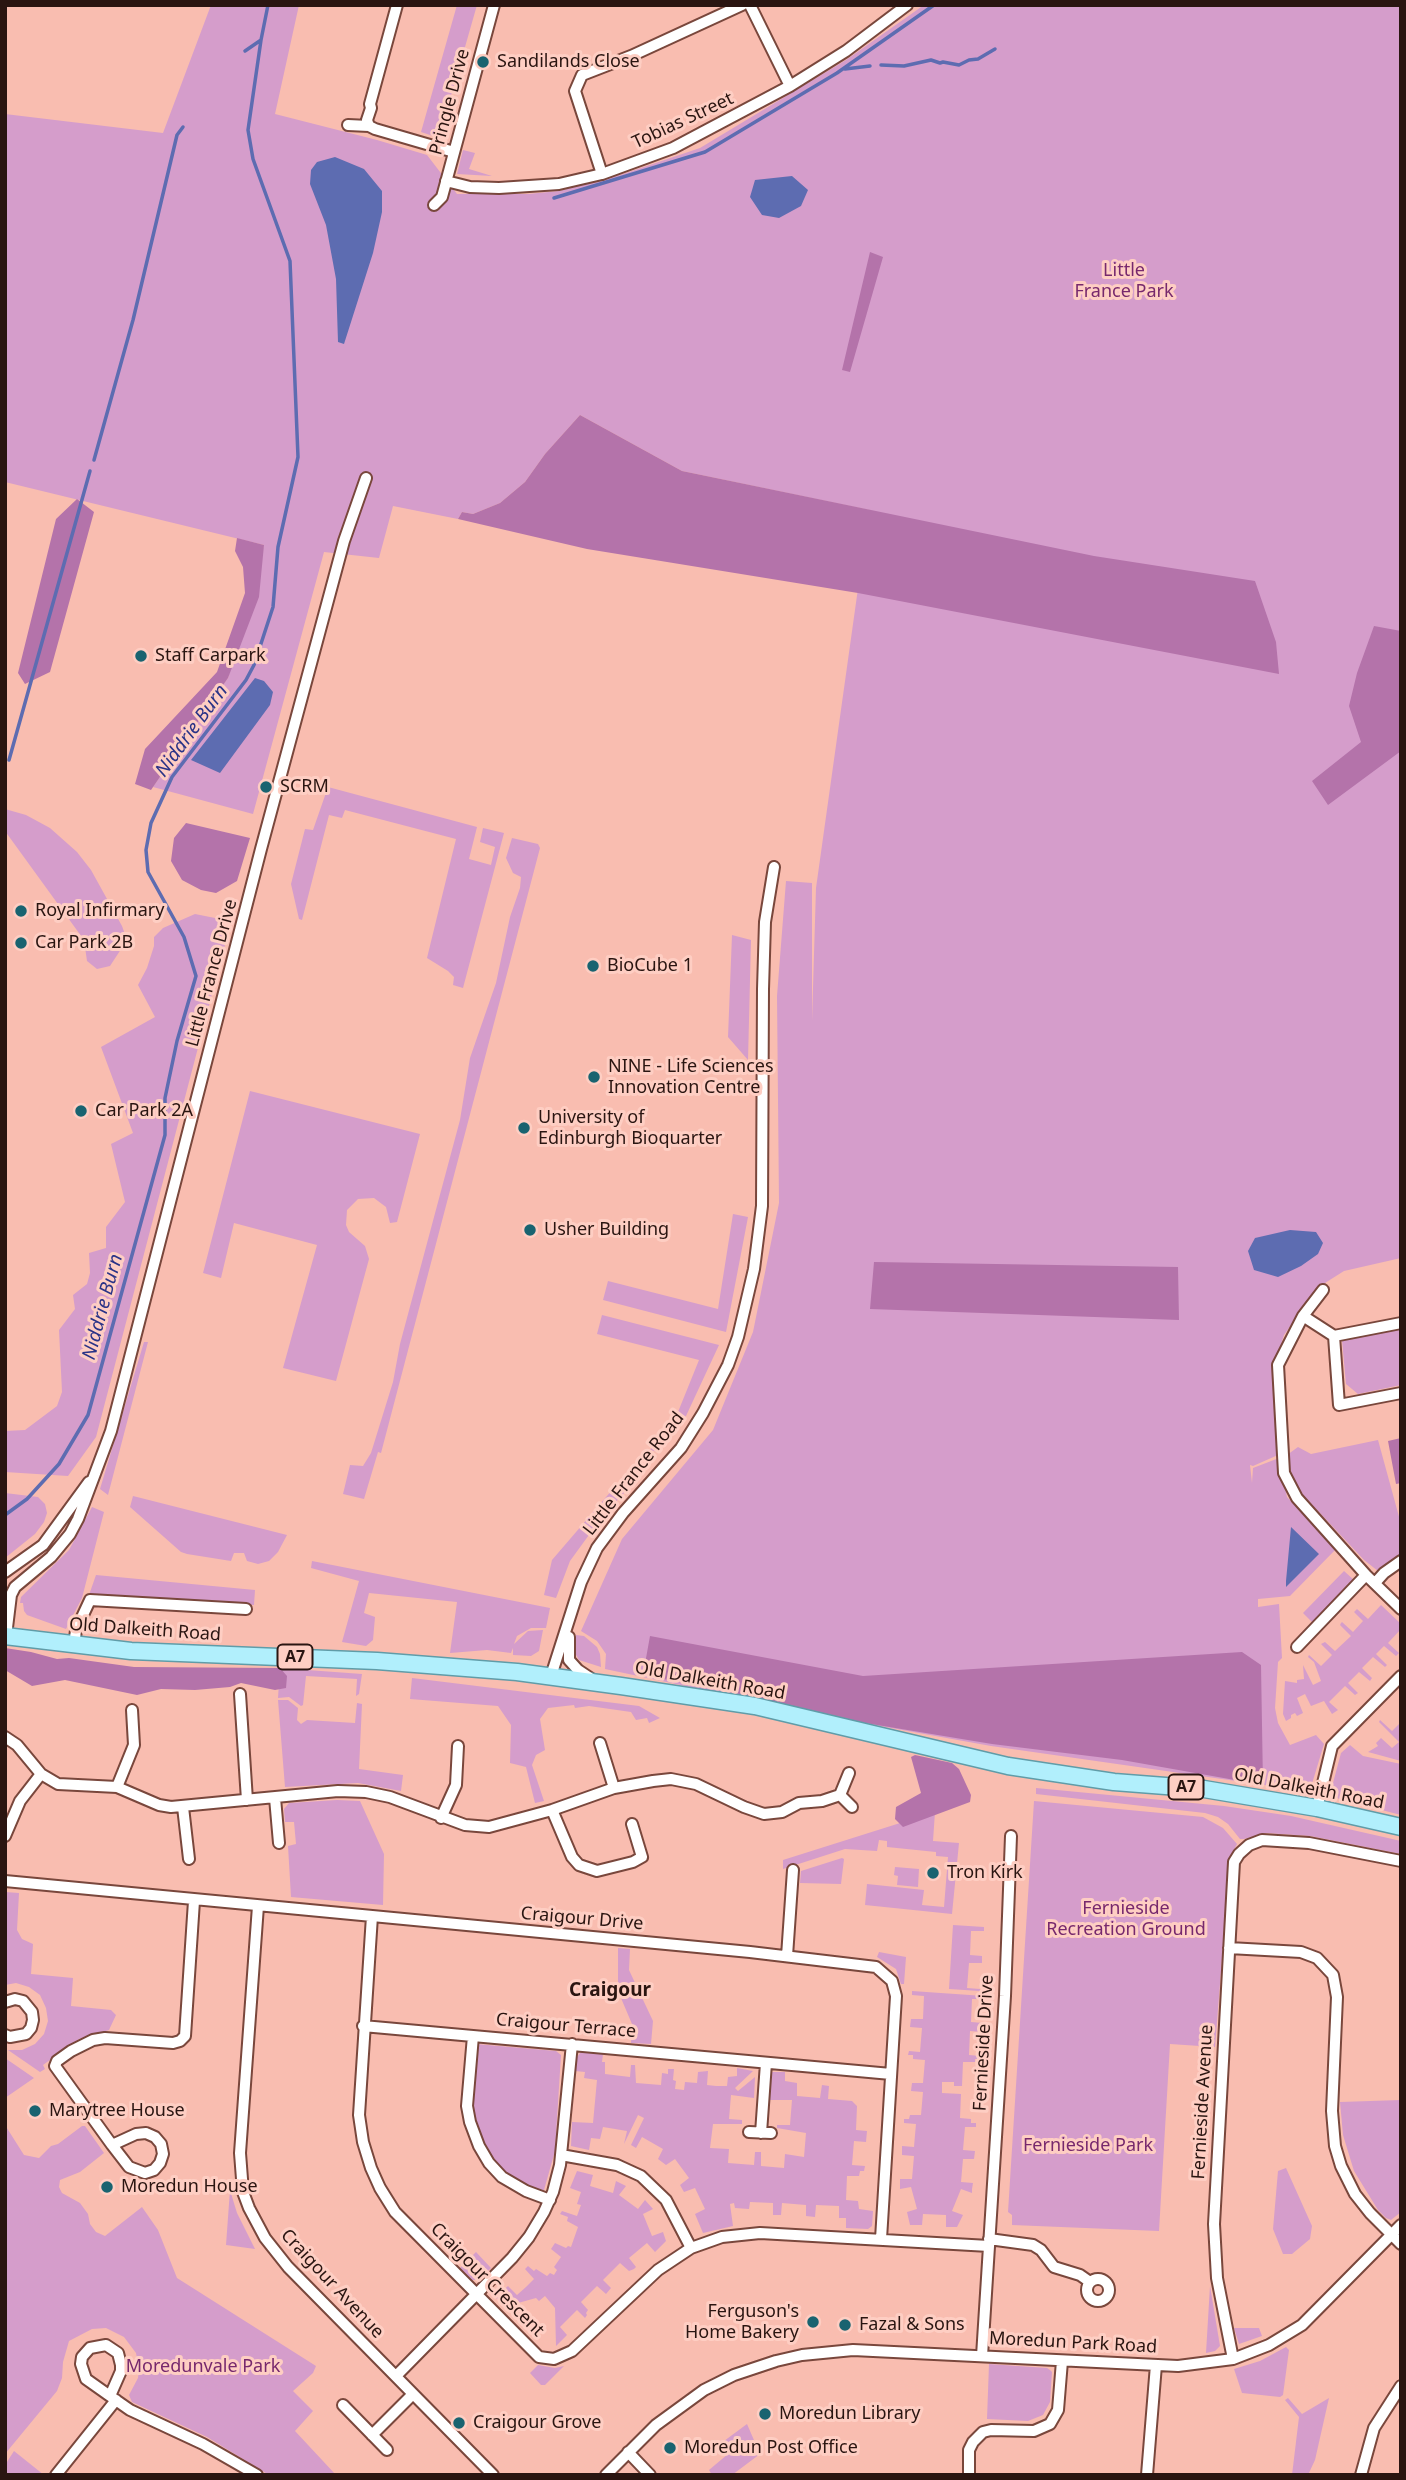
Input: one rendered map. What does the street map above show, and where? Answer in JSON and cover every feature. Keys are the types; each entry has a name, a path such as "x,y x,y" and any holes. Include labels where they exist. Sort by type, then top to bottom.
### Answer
{"main road":[{"name":"Old Dalkeith Road","path":"6,1636 74,1646 189,1656 377,1661 597,1682 755,1706 1008,1766 1114,1782 1204,1789 1317,1808 1401,1827"}],"street":[{"path":"369,125 370,104 397,5"},
{"name":"Pringle Drive","path":"434,205 442,197 494,5"},
{"path":"602,174 575,91 582,75 641,52 742,5"},
{"path":"750,5 790,86"},
{"name":"Tobias Street","path":"446,181 470,187 559,184 602,174 673,148 790,86 846,51 907,5"},
{"path":"348,125 369,125 375,130 454,152"},
{"name":"Little France Drive","path":"6,1636 11,1595 15,1587 51,1557 70,1534 111,1431 265,836 344,541 366,478"},
{"name":"Little France Road","path":"551,1676 573,1607 597,1548 681,1448 728,1365 738,1336 754,1269 762,1206 765,922 774,867"},
{"path":"1323,1290 1303,1316 1278,1365 1284,1473 1297,1498 1370,1579 1401,1609"},
{"path":"1303,1316 1334,1336 1401,1323"},
{"path":"1334,1336 1339,1405 1401,1394"},
{"name":"Little France Drive","path":"5,1572 43,1545 93,1477"},
{"path":"1297,1647 1370,1579 1401,1561"},
{"path":"74,1646 76,1630 90,1600 246,1609"},
{"name":"Little France Road","path":"573,1607 568,1645 569,1660 578,1670 597,1682"},
{"path":"1317,1808 1332,1746 1401,1675"},
{"path":"240,1694 247,1800"},
{"path":"117,1787 134,1745 132,1710"},
{"path":"5,1737 17,1745 41,1774 58,1784 117,1787 159,1805 183,1807 338,1791 366,1792 390,1797 465,1825 489,1827 552,1810 614,1788 653,1781 685,1781 708,1788 764,1814 782,1812 799,1803 822,1801 840,1795 849,1773"},
{"path":"600,1743 614,1788"},
{"path":"441,1818 456,1785 458,1746"},
{"path":"5,1836 20,1801 41,1774"},
{"path":"840,1795 852,1807"},
{"path":"275,1798 279,1843"},
{"path":"183,1807 189,1859"},
{"path":"552,1810 567,1847 579,1865 597,1871 646,1860 632,1824"},
{"name":"Fernieside Drive","path":"982,2356 1005,1996 1007,1849 1011,1836"},
{"name":"Fernieside Avenue","path":"1233,2359 1217,2278 1214,2224 1234,1862 1244,1849 1262,1840 1310,1843 1401,1861"},
{"path":"788,1956 793,1870"},
{"name":"Craigour Drive","path":"5,1881 788,1956 867,1965 881,1970 896,1989 881,2239"},
{"path":"112,2145 136,2134 146,2133 161,2144 163,2154 154,2170 136,2172 129,2167 112,2145 55,2066 57,2061 71,2051 93,2040 120,2037 173,2043 185,2036 194,1901"},
{"name":"Craigour Avenue","path":"258,1906 240,2152 243,2192 256,2222 275,2253 493,2475"},
{"name":"Craigour Crescent","path":"372,1916 363,2026 360,2124 365,2151 375,2178 395,2212 536,2355 546,2359 563,2357 578,2347 648,2278 691,2248 722,2237 748,2233 989,2242"},
{"path":"1229,1948 1301,1952 1323,1963 1333,1975 1337,1997 1332,2111 1335,2146 1341,2166 1355,2194 1401,2244"},
{"path":"5,2002 15,1999 23,2001 32,2012 33,2020 26,2034 10,2037 5,2035"},
{"name":"Craigour Terrace","path":"363,2026 891,2074"},
{"path":"473,2036 467,2106 472,2130 479,2146 489,2163 502,2176 526,2191 550,2200"},
{"path":"396,2376 529,2238 550,2200 562,2155 572,2044"},
{"path":"748,2132 766,2133 766,2063"},
{"path":"562,2155 608,2162 641,2176 666,2200 691,2248"},
{"name":"Moredun Park Road","path":"606,2475 656,2425 704,2390 734,2375 776,2361 820,2352 853,2350 1156,2365 1196,2365 1233,2359 1269,2345 1303,2325 1401,2225"},
{"path":"989,2242 1033,2245 1041,2250 1054,2267 1080,2275 1090,2282"},
{"path":"56,2475 113,2398 121,2371 120,2359 111,2347 95,2346 82,2357 82,2372 86,2379 113,2398 257,2475"},
{"path":"969,2475 969,2450 983,2432 1034,2431 1050,2424 1058,2410 1062,2361"},
{"path":"1147,2475 1156,2365"},
{"path":"1361,2475 1374,2428 1401,2386"},
{"path":"372,2435 413,2394"},
{"path":"343,2405 387,2450"},
{"path":"628,2452 650,2475"}],"green space":[{"name":"Little France Park","path":"211,5 299,5 275,114 427,155 457,194 528,194 559,191 623,174 700,148 846,60 924,5 1401,5 1401,1258 1344,1271 1317,1288 1284,1335 1275,1364 1278,1455 1250,1465 1252,1483 1253,1468 1279,1458 1287,1497 1337,1548 1290,1596 1258,1599 1258,1607 1279,1604 1282,1658 1278,1662 1275,1708 1278,1723 1290,1745 1316,1735 1324,1744 1311,1787 1303,1791 991,1746 847,1720 605,1669 606,1654 597,1641 581,1631 622,1539 713,1430 753,1332 779,1203 777,996 786,881 812,883 812,1021 816,888 869,510 682,471 580,415 545,454 525,482 500,503 473,514 462,512 458,519 393,506 379,558 324,552 253,814 153,787 228,678 264,545 5,482 5,114 163,133"},
{"path":"457,5 477,5 439,138 421,132"},
{"path":"463,150 475,153 469,169 492,176 457,174"},
{"path":"328,787 477,827 469,859 491,865 495,847 480,842 483,828 504,833 463,988 453,985 454,977 427,958 456,839 345,810 342,818 329,815 302,920 299,919 291,884 305,829 313,830"},
{"path":"5,809 26,815 50,828 77,852 91,870 127,940 110,966 97,969 87,961 84,940 5,831"},
{"path":"512,838 538,844 540,848 381,1453 378,1452 364,1499 343,1494 350,1465 363,1466 371,1453 393,1382 400,1344 460,1120 470,1058 496,983 510,917 520,888 521,877 513,873 506,858"},
{"path":"195,914 215,918 223,926 227,937 96,1437 68,1476 5,1472 5,1431 25,1430 57,1406 62,1392 59,1330 75,1309 73,1295 87,1284 90,1273 89,1253 106,1248 106,1227 125,1202 111,1144 133,1133 101,1047 155,1017 138,985 147,968 154,937 163,928"},
{"path":"732,935 751,940 748,1060 728,1037"},
{"path":"250,1091 420,1134 397,1222 390,1223 386,1207 374,1198 358,1199 347,1210 346,1225 349,1232 365,1246 369,1259 336,1381 283,1368 317,1245 234,1223 221,1278 203,1273"},
{"path":"733,1214 748,1217 726,1332 603,1300 608,1281 718,1309"},
{"path":"602,1315 719,1345 686,1416 658,1452 650,1450 678,1412 699,1360 597,1334"},
{"path":"1401,1328 1401,1385 1358,1394 1346,1384 1342,1340"},
{"path":"144,1342 148,1342 108,1495 100,1489"},
{"path":"1378,1440 1401,1524 1401,1556 1378,1571 1364,1560 1294,1484 1287,1455 1298,1447 1311,1454"},
{"path":"625,1475 636,1480 602,1517 570,1561 556,1598 544,1595 552,1560"},
{"path":"5,1493 38,1497 45,1504 47,1513 35,1534 5,1558"},
{"path":"133,1496 287,1535 278,1552 269,1561 258,1564 247,1561 244,1553 234,1553 231,1561 187,1554 181,1552 130,1507"},
{"path":"92,1507 104,1512 82,1598 66,1629 27,1615 23,1603 20,1603 21,1597 69,1550"},
{"path":"312,1561 550,1608 546,1628 531,1628 517,1636 514,1644 528,1631 543,1630 539,1651 531,1656 513,1655 513,1648 511,1653 487,1650 450,1653 457,1602 369,1593 364,1613 375,1617 373,1640 366,1646 342,1642 359,1581 311,1568"},
{"path":"1344,1571 1354,1580 1312,1622 1303,1613"},
{"path":"96,1575 255,1590 254,1605 89,1595"},
{"path":"1381,1605 1401,1624 1401,1629 1388,1643 1399,1653 1396,1656 1384,1646 1376,1654 1387,1665 1385,1667 1373,1657 1362,1668 1372,1678 1370,1681 1359,1672 1348,1683 1358,1693 1355,1695 1345,1686 1329,1702 1338,1710 1332,1714 1324,1701 1311,1706 1305,1694 1297,1698 1303,1713 1297,1716 1295,1713 1286,1721 1283,1714 1285,1681 1297,1683 1297,1680 1304,1679 1303,1665 1313,1685 1321,1681 1309,1655 1321,1666 1332,1655 1321,1644 1325,1642 1335,1651 1351,1636 1341,1623 1353,1632 1363,1621 1354,1612 1357,1609 1368,1619"},
{"path":"576,1635 584,1636 597,1647 601,1667 579,1660 575,1653"},
{"path":"280,1668 362,1674 359,1694 356,1696 357,1679 306,1676 301,1706 289,1697 278,1698"},
{"path":"412,1678 639,1706 660,1718 649,1723 647,1718 636,1720 631,1712 589,1706 575,1708 574,1705 548,1708 540,1719 545,1750 536,1755 532,1765 544,1801 535,1803 526,1767 510,1763 511,1725 498,1706 410,1699"},
{"path":"278,1700 288,1700 298,1708 297,1720 301,1724 307,1720 355,1723 357,1703 362,1704 359,1769 403,1775 401,1791 358,1783 285,1787"},
{"path":"1380,1720 1392,1731 1401,1722 1401,1761 1368,1752 1378,1746 1376,1743 1381,1738 1392,1748 1399,1742"},
{"path":"1350,1745 1363,1756 1401,1764 1401,1815 1335,1796 1333,1783 1341,1753"},
{"path":"1036,1788 1224,1806 1291,1816 1401,1841 1401,1854 1310,1836 1266,1833 1240,1839 1228,1824 1205,1813 1036,1794"},
{"path":"360,1801 384,1854 383,1905 291,1897 288,1846 296,1844 294,1822 285,1822 284,1809 289,1803"},
{"name":"Fernieside Recreation Ground","path":"1034,1801 1203,1817 1223,1828 1237,1844 1230,1857 1215,2047 1170,2044 1159,2231 1012,2225 1012,2215 1008,2212"},
{"path":"935,1812 933,1841 959,1843 952,1914 865,1905 867,1884 924,1890 922,1905 944,1907 948,1857 936,1856 936,1852 887,1847 887,1841 879,1840 877,1851 845,1849 783,1869 783,1860"},
{"path":"842,1858 841,1884 800,1883 801,1871"},
{"path":"895,1867 919,1869 918,1887 897,1885"},
{"path":"5,1892 19,1893 17,1930 22,1939 33,1944 31,1974 73,1978 71,2006 111,2010 116,2015 109,2030 79,2039 43,2065 45,2069 40,2072 8,2050 22,2050 35,2044 44,2034 48,2021 40,1995 29,1987 16,1983 5,1985"},
{"path":"953,1925 984,1927 984,1931 971,1931 970,1955 982,1956 982,1963 969,1963 967,1988 980,1991 949,1989"},
{"path":"618,1948 630,1949 629,1970 653,2021 651,2044 631,2043 632,2024 618,1991"},
{"path":"879,1952 906,1957 904,1984 901,1984 896,1969 877,1957"},
{"path":"912,1991 984,1996 984,1999 972,1999 971,2022 983,2023 982,2032 970,2031 969,2055 980,2056 980,2059 963,2062 962,2086 954,2086 954,2082 942,2082 942,2093 961,2094 960,2118 971,2119 971,2123 976,2123 976,2127 965,2127 963,2150 975,2151 974,2159 963,2159 961,2182 973,2183 972,2193 961,2189 952,2211 963,2215 957,2227 946,2227 946,2215 923,2214 922,2225 910,2225 907,2212 917,2209 911,2187 900,2189 900,2179 912,2179 914,2156 902,2155 902,2146 914,2147 916,2124 904,2123 904,2119 909,2119 910,2115 921,2115 923,2092 911,2091 912,2083 923,2083 925,2060 913,2059 913,2055 908,2055 909,2051 920,2052 922,2028 910,2027 911,2019 923,2019 924,1996 912,1995"},
{"path":"476,2044 556,2051 561,2055 555,2151 544,2190 517,2182 494,2161 479,2137 472,2111"},
{"path":"581,2052 603,2054 605,2074 630,2077 631,2065 635,2065 636,2083 661,2085 662,2073 668,2074 668,2069 674,2069 675,2089 684,2090 685,2082 697,2083 698,2072 708,2071 707,2085 727,2086 728,2077 737,2076 737,2068 753,2071 735,2088 738,2091 755,2077 754,2098 731,2095 729,2119 742,2120 742,2124 713,2124 710,2148 729,2149 728,2163 754,2165 755,2152 761,2152 761,2166 784,2168 785,2154 804,2157 806,2133 777,2128 777,2125 790,2125 792,2100 768,2100 772,2072 785,2072 785,2081 797,2083 797,2096 820,2098 822,2085 829,2086 828,2099 852,2101 857,2106 856,2130 867,2131 866,2142 854,2141 852,2165 865,2166 859,2176 847,2176 846,2200 858,2201 859,2209 873,2211 872,2226 868,2229 846,2228 846,2218 839,2218 839,2206 816,2205 815,2217 806,2216 806,2205 782,2203 781,2215 773,2215 773,2203 750,2202 749,2209 735,2208 734,2203 730,2204 733,2226 703,2233 695,2214 705,2209 695,2188 684,2192 680,2185 689,2178 675,2159 666,2165 658,2159 663,2149 642,2137 636,2148 631,2145 644,2118 638,2115 624,2144 627,2131 603,2127 600,2139 591,2138 589,2150 571,2146 572,2122 593,2123 597,2080 584,2078 585,2072 575,2071 577,2057"},
{"path":"5,2058 34,2078 5,2098"},
{"path":"1401,2100 1401,2212 1391,2220 1378,2210 1354,2171 1343,2135 1340,2102"},
{"name":"Moredunvale Park","path":"5,2125 24,2155 39,2158 51,2146 85,2126 104,2153 80,2172 60,2180 59,2187 62,2193 80,2203 96,2232 105,2236 142,2207 158,2230 177,2278 316,2366 313,2373 293,2391 313,2411 295,2431 336,2475 269,2475 207,2437 132,2402 129,2395 139,2370 136,2353 124,2337 106,2328 92,2329 69,2341 57,2391 5,2454"},
{"path":"1286,2168 1312,2226 1310,2239 1292,2254 1283,2254 1273,2229 1278,2171"},
{"path":"577,2171 593,2175 590,2186 613,2193 616,2181 626,2186 619,2195 638,2209 645,2200 653,2209 643,2214 652,2236 663,2232 666,2241 655,2252 647,2243 629,2258 636,2267 634,2269 629,2271 620,2263 603,2280 611,2288 606,2294 597,2286 581,2302 588,2310 585,2318 577,2310 560,2327 567,2335 556,2346 555,2308 545,2296 539,2301 536,2298 518,2303 495,2298 508,2286 517,2295 526,2287 534,2279 525,2269 528,2266 547,2276 550,2273 554,2275 557,2270 554,2267 561,2257 551,2249 555,2243 566,2248 571,2247 578,2227 567,2221 568,2217 560,2214 562,2211 577,2216 581,2205 577,2204 581,2192 570,2188"},
{"path":"230,2190 237,2213 255,2249 226,2245"},
{"path":"476,2252 491,2268 479,2280 472,2280 460,2268"},
{"path":"1210,2286 1220,2346 1215,2351 1206,2353"},
{"path":"1234,2328 1259,2328 1262,2336 1239,2344"},
{"path":"1286,2347 1289,2350 1283,2395 1280,2397 1242,2393 1234,2369 1260,2361"},
{"path":"989,2364 1050,2370 1050,2402 1043,2415 1028,2421 987,2419"},
{"path":"538,2365 555,2368 564,2366 545,2385 541,2385 530,2373"},
{"path":"1288,2398 1302,2414 1329,2398 1315,2460 1308,2475 1292,2475 1299,2417 1285,2400"},
{"path":"747,2424 760,2454 732,2475 712,2475 709,2470 728,2454 720,2444"},
{"path":"14,2451 44,2475 5,2475 5,2465"}],"shaded area":[{"path":"870,252 883,257 850,372 842,370"},
{"path":"580,415 682,471 1094,556 1255,581 1276,642 1279,674 858,593 587,549 458,519 462,512 473,514 500,503 525,482 545,454"},
{"path":"77,499 94,512 50,672 25,684 18,673 56,519"},
{"path":"237,538 264,545 259,597 228,678 151,790 135,784 145,749 217,672 245,593 243,567 235,551"},
{"path":"1374,626 1401,631 1401,751 1328,805 1312,781 1361,742 1349,706 1357,673"},
{"path":"186,823 250,838 237,881 216,893 201,890 182,880 171,861 174,838"},
{"path":"874,1262 1178,1267 1179,1320 870,1309"},
{"path":"1401,1438 1401,1483 1396,1484 1388,1441"},
{"path":"650,1636 863,1676 1242,1652 1261,1665 1263,1785 1122,1760 992,1744 847,1720 744,1695 643,1675"},
{"path":"5,1648 57,1659 69,1658 134,1667 280,1668 287,1676 286,1688 275,1690 241,1683 230,1687 195,1690 161,1689 137,1695 65,1680 32,1686 5,1670"},
{"path":"915,1755 952,1763 959,1769 971,1795 970,1802 903,1827 895,1819 896,1807 921,1793 911,1757"}],"water":[{"path":"335,157 364,169 382,191 382,212 373,253 344,344 338,342 336,279 326,225 310,184 311,170 317,162"},
{"path":"792,176 808,190 801,206 779,218 762,215 750,197 755,180"},
{"path":"255,678 264,681 273,692 270,705 220,773 191,760"},
{"path":"1290,1230 1316,1232 1323,1243 1318,1254 1278,1277 1254,1270 1248,1251 1255,1238"},
{"path":"1291,1527 1319,1554 1286,1587 1286,1581"}],"waterway":[{"name":"Niddrie Burn","path":"5,1515 27,1499 59,1464 88,1415 165,1135 165,1098 177,1041 196,976 184,937 148,872 146,850 151,823 172,777 246,680 254,665 273,607 278,547 298,457 290,261 253,159 248,130 268,5"},
{"path":"554,198 705,152 837,73 934,5"},
{"path":"245,51 261,40"},
{"path":"881,65 904,66 931,60 959,65 978,59 995,49"},
{"path":"845,69 870,66"},
{"path":"94,460 133,320 177,135 183,127"},
{"path":"9,760 90,471"}],"place":[{"name":"Sandilands Close","path":"483,62"},
{"name":"Staff Carpark","path":"141,656"},
{"name":"SCRM","path":"266,787"},
{"name":"Royal Infirmary","path":"21,911"},
{"name":"Car Park 2B","path":"21,943"},
{"name":"BioCube 1","path":"593,966"},
{"name":"NINE - Life Sciences Innovation Centre","path":"594,1077"},
{"name":"Car Park 2A","path":"81,1111"},
{"name":"University of Edinburgh Bioquarter","path":"524,1128"},
{"name":"Usher Building","path":"530,1230"},
{"name":"Tron Kirk","path":"933,1873"},
{"name":"Marytree House","path":"35,2111"},
{"name":"Moredun House","path":"107,2187"},
{"name":"Ferguson's Home Bakery","path":"813,2322"},
{"name":"Fazal & Sons","path":"845,2325"},
{"name":"Moredun Library","path":"765,2414"},
{"name":"Craigour Grove","path":"459,2423"},
{"name":"Moredun Post Office","path":"670,2448"}],"district":[{"name":"Craigour","path":"610,1991"}],"park label":[{"name":"Fernieside Park","path":"1088,2146"}]}
